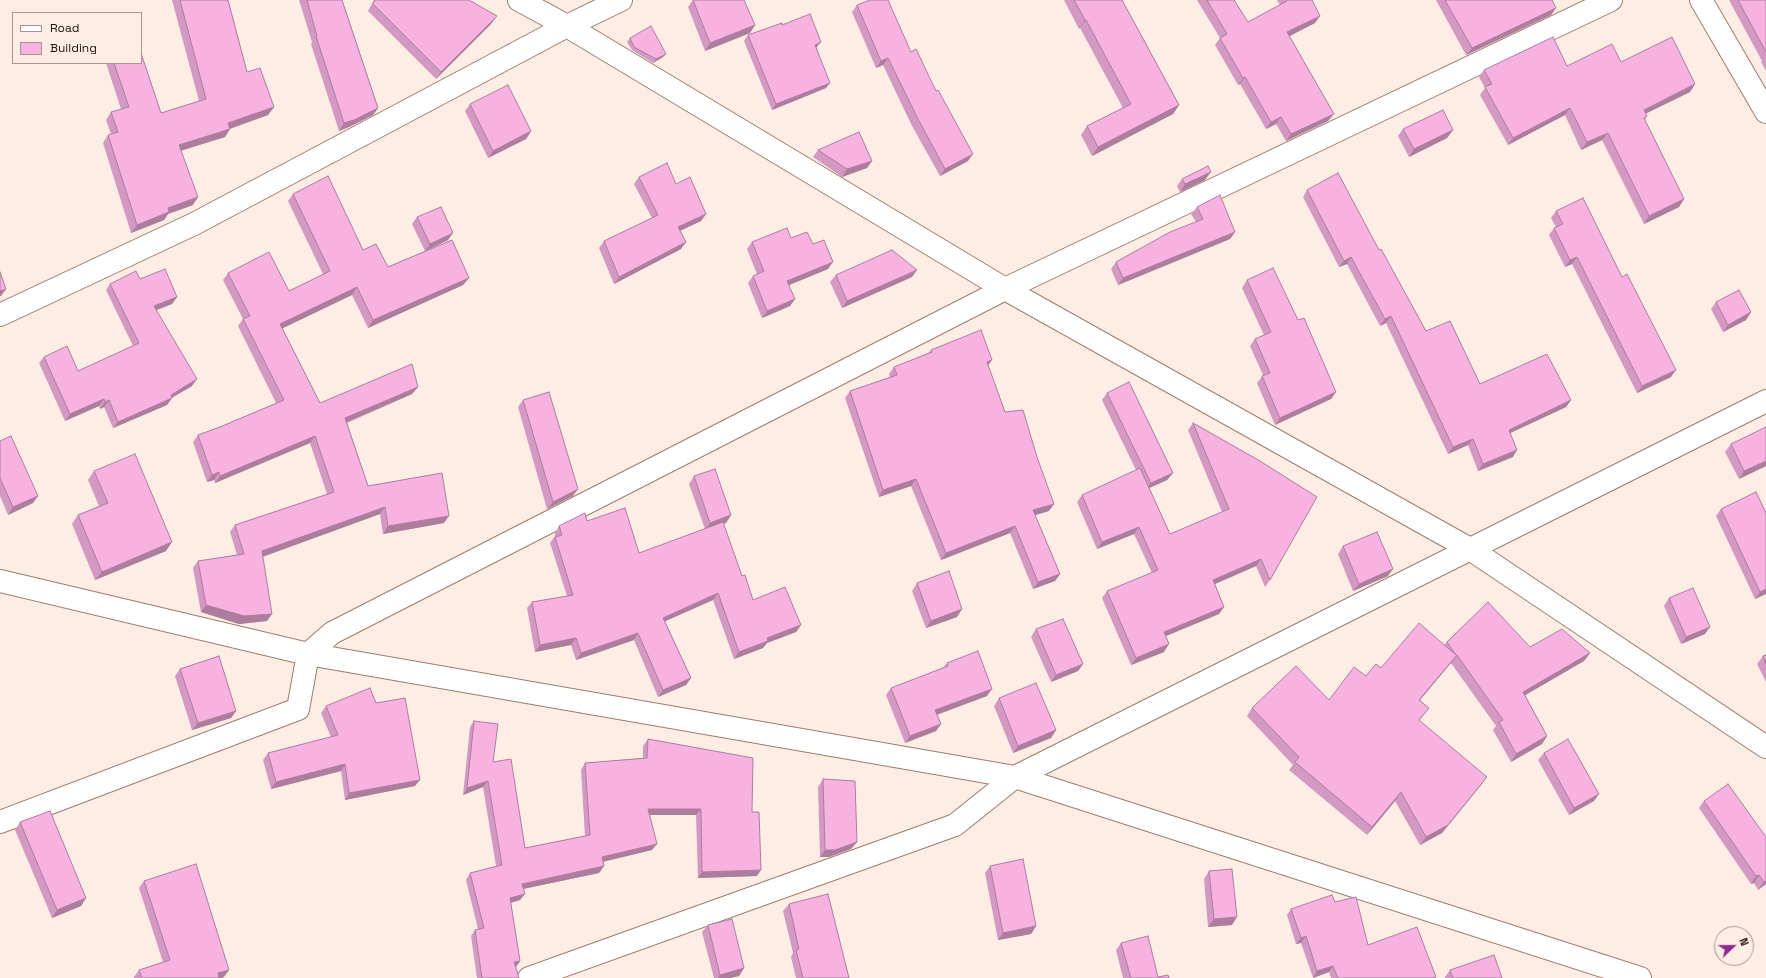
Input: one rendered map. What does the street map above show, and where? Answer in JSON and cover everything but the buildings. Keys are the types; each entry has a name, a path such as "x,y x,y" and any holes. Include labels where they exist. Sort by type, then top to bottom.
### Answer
{"street":[{"path":"519,0 567,26 1005,289 1470,549 1766,746"},
{"path":"0,314 194,224 567,26 621,0"},
{"path":"0,822 298,709 308,654 332,633 1005,289 1611,0"},
{"path":"1701,0 1766,112"},
{"path":"529,978 955,825 1015,777 1766,401"},
{"path":"0,581 308,654 1015,777 1640,978"}]}
